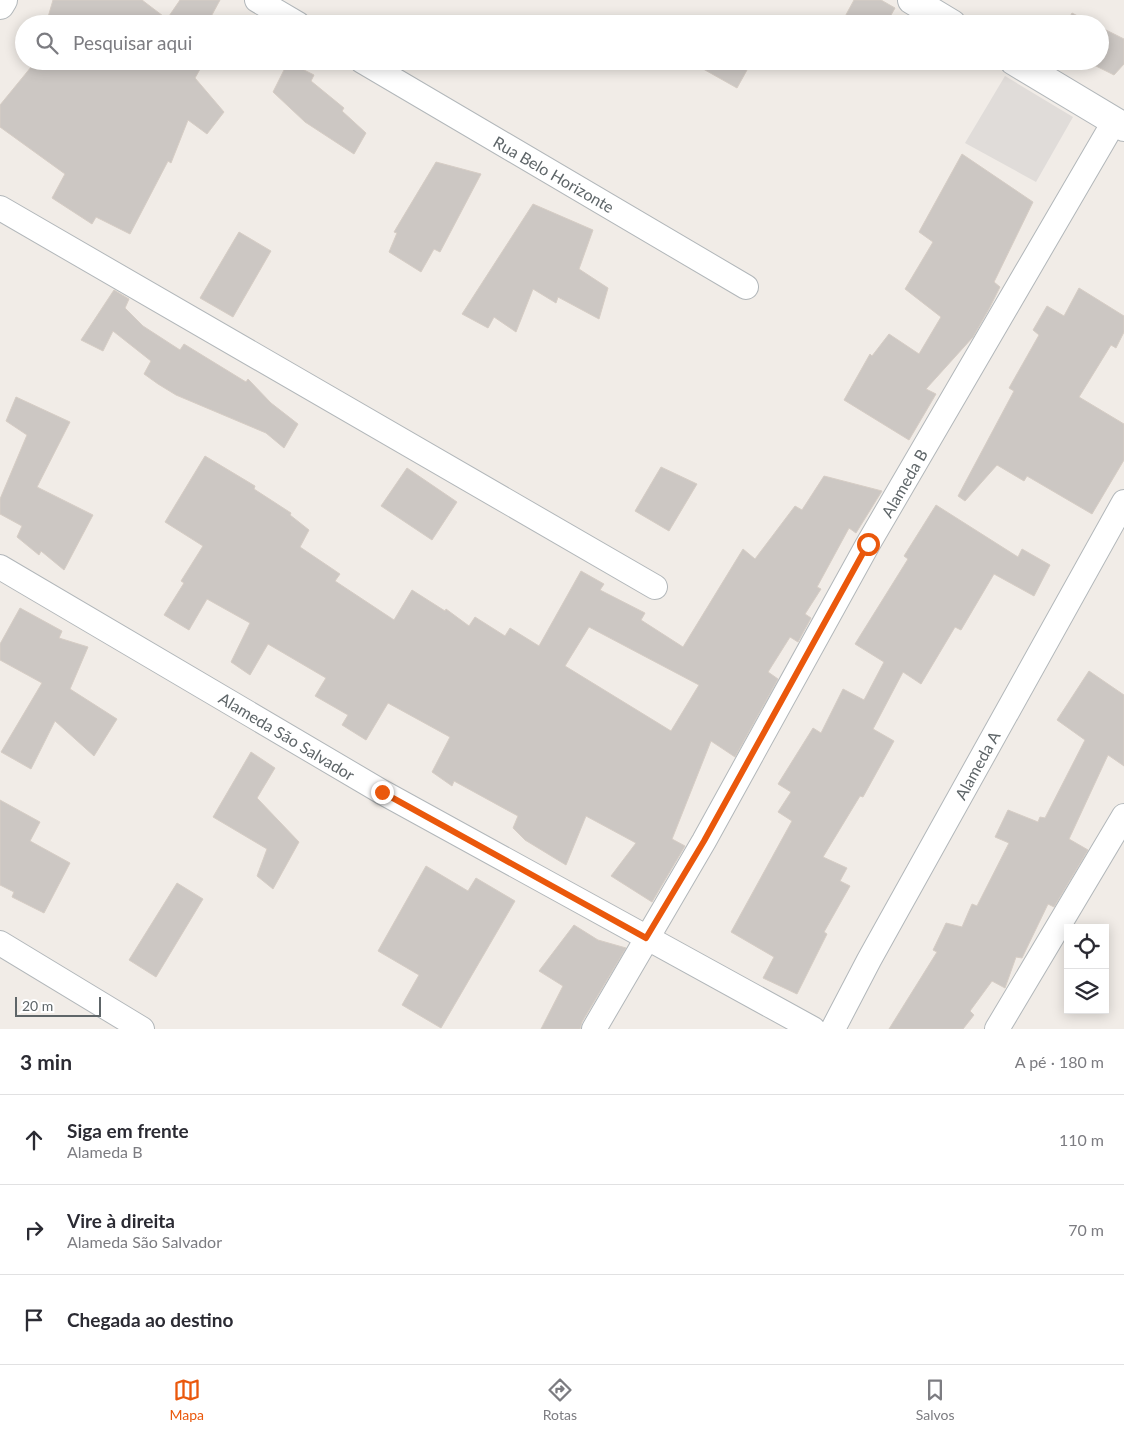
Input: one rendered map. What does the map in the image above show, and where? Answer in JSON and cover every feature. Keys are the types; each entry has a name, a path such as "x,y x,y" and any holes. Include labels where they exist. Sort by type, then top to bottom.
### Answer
{"street":[{"path":"0,5 3,0"},
{"path":"257,0 283,15"},
{"path":"912,0 937,15"},
{"name":"Rua Belo Horizonte","path":"377,70 746,286"},
{"path":"1029,70 1119,124"},
{"name":"Alameda B","path":"594,1029 704,841 868,544 1119,124"},
{"path":"0,208 655,587"},
{"name":"Alameda A","path":"834,1029 869,960 1124,502"},
{"name":"Alameda São Salvador","path":"0,567 382,792 813,1029"},
{"path":"997,1029 1124,816"},
{"path":"0,943 142,1029"}],"shaded area":[{"path":"1005,76 1073,117 1036,182 965,143"}],"building":[{"path":"53,0 142,0 162,15 49,15"},
{"path":"180,0 220,0 212,15 170,15"},
{"path":"854,0 881,0 895,8 891,15 846,15"},
{"path":"1109,32 1124,39 1124,64 1114,75 1104,70 1109,70"},
{"path":"29,70 200,70 195,78 224,112 207,134 188,120 171,163 168,161 130,234 96,217 92,224 52,198 65,174 0,127 0,105"},
{"path":"284,70 304,70 314,75 311,81 344,108 342,111 366,133 354,154 305,122 273,92"},
{"path":"705,70 747,70 737,88"},
{"path":"962,154 1033,202 994,282 1000,287 990,307 973,337 926,389 936,394 909,440 844,400 870,354 872,356 889,334 919,354 941,317 905,289 933,242 919,232"},
{"path":"436,162 481,174 440,252 434,249 421,272 389,252 397,233 394,232"},
{"path":"533,204 593,230 579,269 608,288 599,319 558,297 556,303 533,289 516,332 494,317 488,328 462,314"},
{"path":"239,232 271,251 233,317 200,298"},
{"path":"1079,288 1124,316 1124,332 1116,348 1111,345 1079,397 1124,424 1124,460 1092,514 1027,476 1024,481 997,465 965,501 958,496 1014,391 1009,388 1039,335 1033,330 1047,306 1064,316"},
{"path":"114,290 129,299 125,308 143,326 180,350 184,344 246,382 248,379 271,403 298,424 284,448 266,433 176,395 158,384 144,374 151,361 113,331 103,351 81,340"},
{"path":"16,397 70,422 37,487 93,515 64,570 41,551 39,555 17,537 22,526 0,514 0,499 27,435 6,421"},
{"path":"205,456 255,486 254,489 291,513 290,515 309,530 300,547 340,574 335,581 394,620 412,590 445,611 446,609 469,626 475,617 505,636 510,628 539,646 581,571 604,584 600,590 645,613 641,620 683,647 743,549 755,559 795,506 802,510 824,476 882,491 856,533 849,528 817,587 821,589 805,614 811,618 798,642 790,637 768,672 778,679 735,757 711,741 672,839 685,846 652,902 611,876 636,843 586,816 566,865 525,840 513,828 518,816 454,781 452,786 432,772 450,737 388,703 366,740 342,725 348,715 315,696 326,678 268,644 250,675 231,662 250,623 207,599 189,630 164,615 184,583 181,581 203,546 165,522","holes":["589,627 699,685 671,731 565,666"]},
{"path":"661,467 697,484 669,531 635,511"},
{"path":"407,468 457,502 432,540 381,506"},
{"path":"936,505 1018,557 1022,549 1050,565 1034,596 994,574 961,630 955,627 921,684 903,672 873,729 894,741 863,797 860,796 823,857 847,868 840,881 850,886 824,932 827,934 797,994 763,978 774,957 731,932 792,821 778,812 791,792 778,784 813,728 821,733 843,689 864,700 884,662 855,644 908,559 904,556"},
{"path":"20,608 62,631 59,638 88,647 70,689 117,719 94,756 55,721 31,769 1,752 42,683 0,660 0,644"},
{"path":"1089,671 1124,695 1124,766 1108,755 1069,839 1088,850 1054,907 1048,904 1022,958 1016,957 1005,988 992,981 970,1011 974,1015 963,1029 889,1029 937,952 933,950 946,923 962,927 972,904 977,906 1009,843 995,837 1008,810 1038,822 1040,817 1045,818 1085,740 1057,720"},
{"path":"251,752 275,768 257,798 299,842 273,889 257,876 267,849 213,817"},
{"path":"0,800 40,822 30,841 70,863 44,913 12,897 14,892 0,885"},
{"path":"426,866 468,891 476,878 515,901 441,1028 402,1005 419,975 378,951"},
{"path":"177,883 203,899 156,977 129,960"},
{"path":"574,925 598,940 626,948 582,1022 580,1029 541,1029 563,986 539,971"}],"route":[{"path":"382,792 646,938 704,841 868,544"}]}
